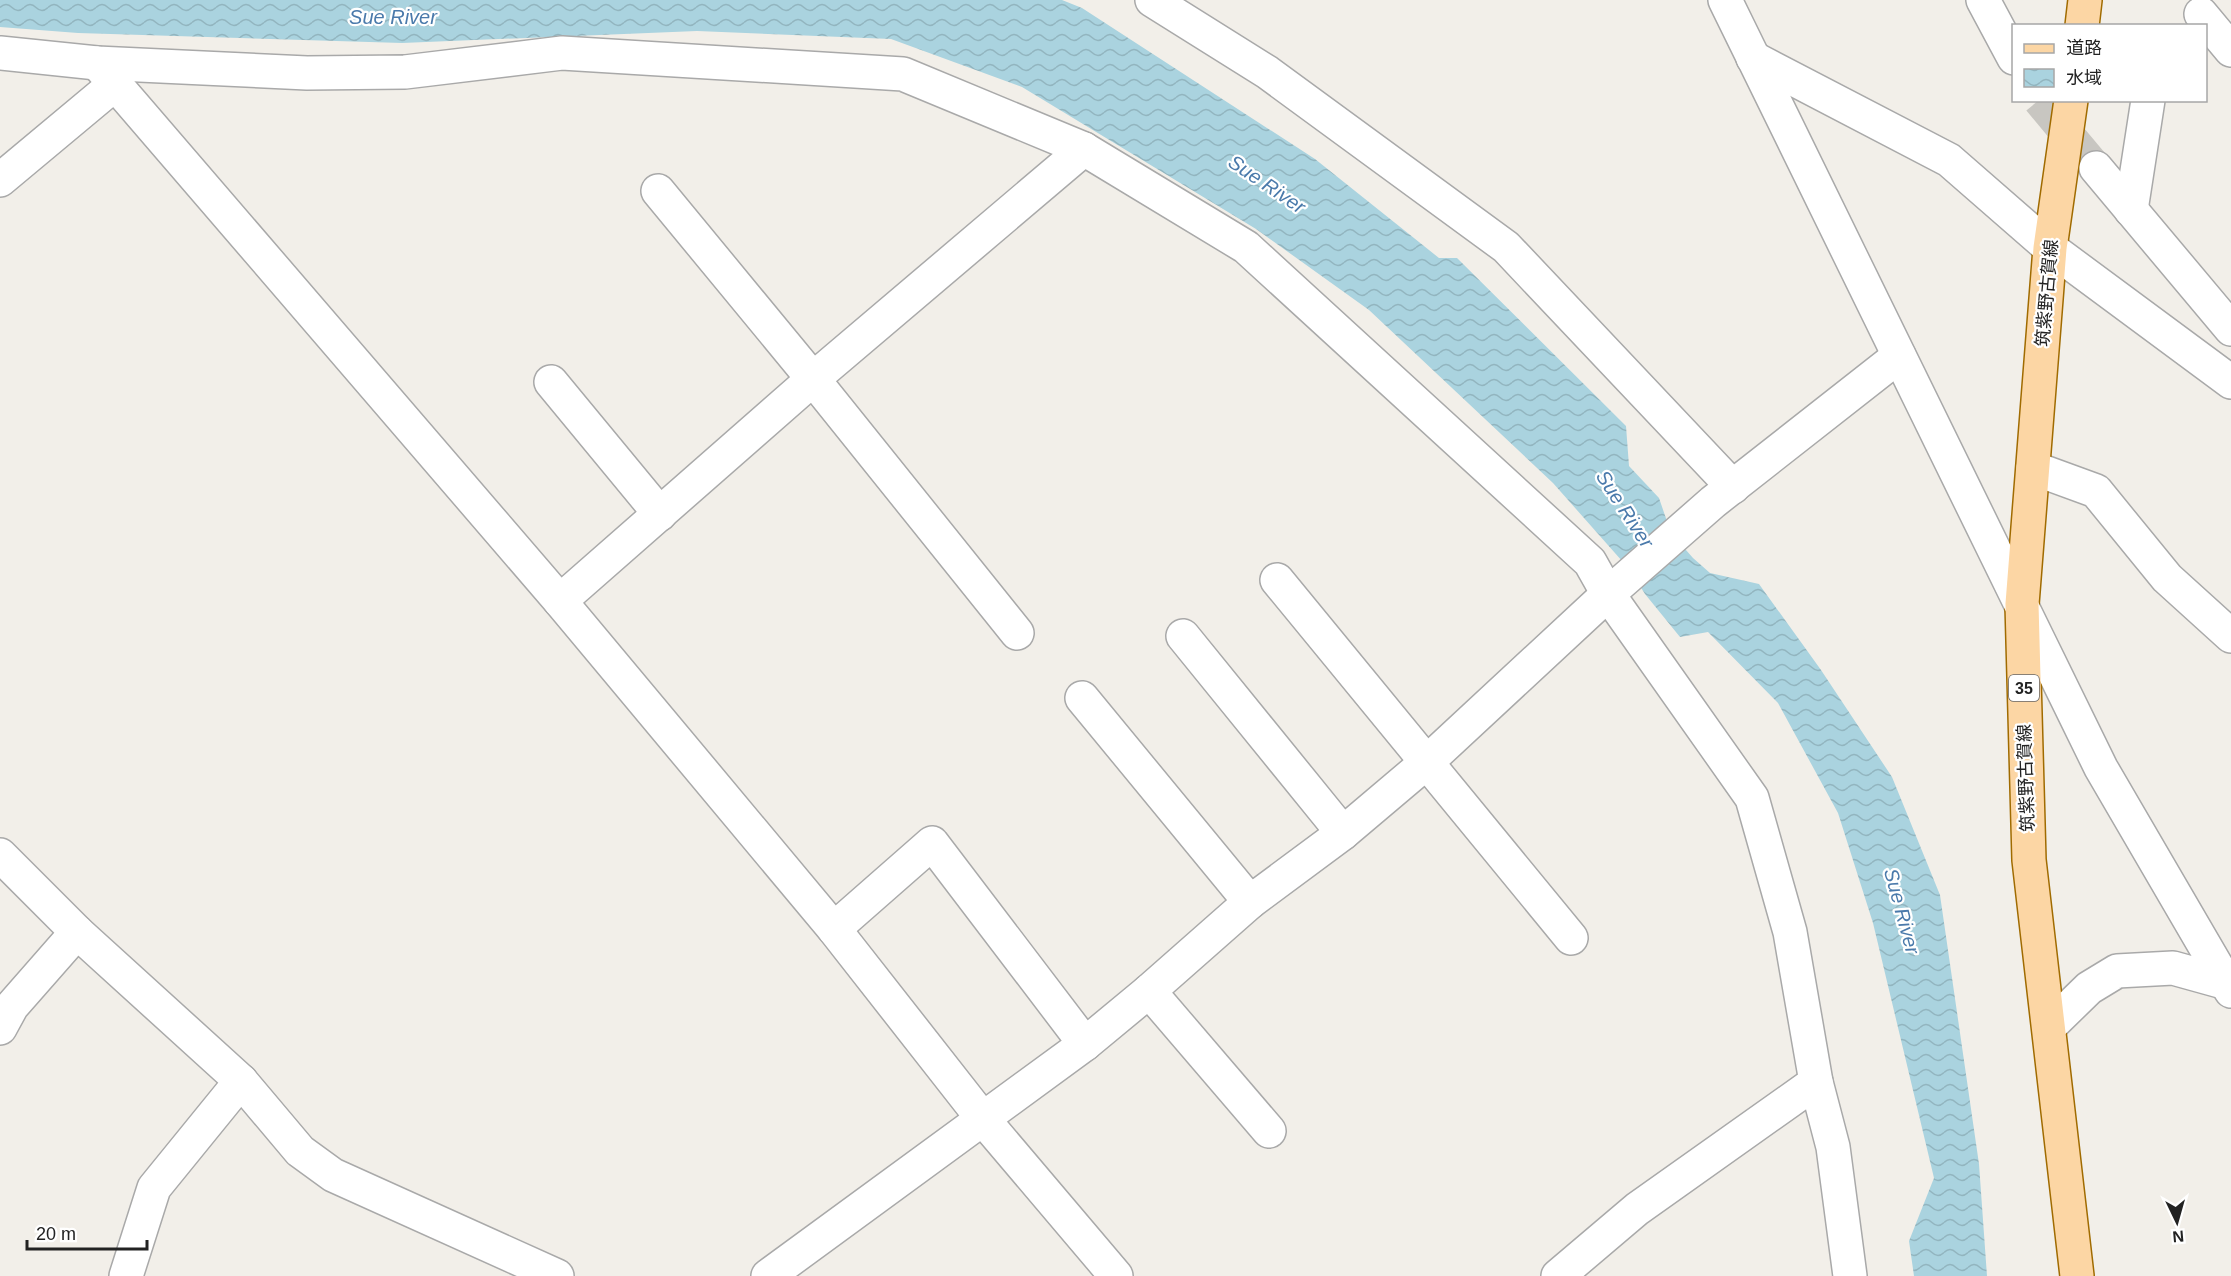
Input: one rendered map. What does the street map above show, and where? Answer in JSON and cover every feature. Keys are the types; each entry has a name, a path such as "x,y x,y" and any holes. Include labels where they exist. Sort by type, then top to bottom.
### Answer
{"main road":[{"path":"2082,24 2085,0"},
{"name":"筑紫野古賀線","path":"2071,102 2050,248 2022,604 2029,860 2050,1026 2077,1276"}],"street":[{"path":"1152,0 1268,72 1506,246 1723,495"},
{"path":"1725,0 2101,768 2229,987"},
{"path":"1983,0 2012,56"},
{"path":"2202,13 2231,50"},
{"path":"0,53 106,74 405,72 562,53 903,74 1084,149 1246,247 1617,587 1752,798 1790,933 1816,1082 1833,1147 1850,1276"},
{"path":"1753,58 1949,160 2050,248 2231,382"},
{"path":"0,180 106,74"},
{"path":"106,74 560,601 834,929 983,1119 1116,1276"},
{"path":"2131,210 2148,102"},
{"path":"560,601 813,379 1084,149"},
{"path":"2096,168 2231,328"},
{"path":"658,191 1017,633"},
{"path":"768,1276 1085,1044 1250,902 1343,833 1427,762 1617,587 1723,495 1899,356"},
{"path":"551,382 660,514"},
{"path":"2032,468 2097,491 2167,578 2231,636"},
{"path":"1277,580 1571,938"},
{"path":"1184,636 1343,833"},
{"path":"1082,698 1250,902"},
{"path":"834,929 932,843 1085,1044"},
{"path":"0,855 77,932 241,1081 300,1151 333,1175 557,1276"},
{"path":"0,1028 12,1006 77,932"},
{"path":"2050,1026 2089,988 2117,970 2173,968 2229,987"},
{"path":"1149,991 1269,1131"},
{"path":"126,1276 154,1188 241,1081"},
{"path":"1558,1276 1637,1209 1816,1082"}],"water":[{"name":"Sue River","path":"0,0 1062,0 1082,8 1315,159 1439,258 1457,258 1626,426 1629,466 1659,498 1671,533 1693,558 1710,573 1759,584 1821,670 1892,777 1940,895 1979,1164 1987,1276 1914,1276 1909,1241 1934,1178 1873,923 1838,813 1778,703 1708,632 1680,637 1645,594 1630,570 1553,483 1369,310 1256,229 1022,87 891,39 697,31 402,43 78,33 0,27"}],"tunnel":[{"path":"2041,102 2096,168"}]}
